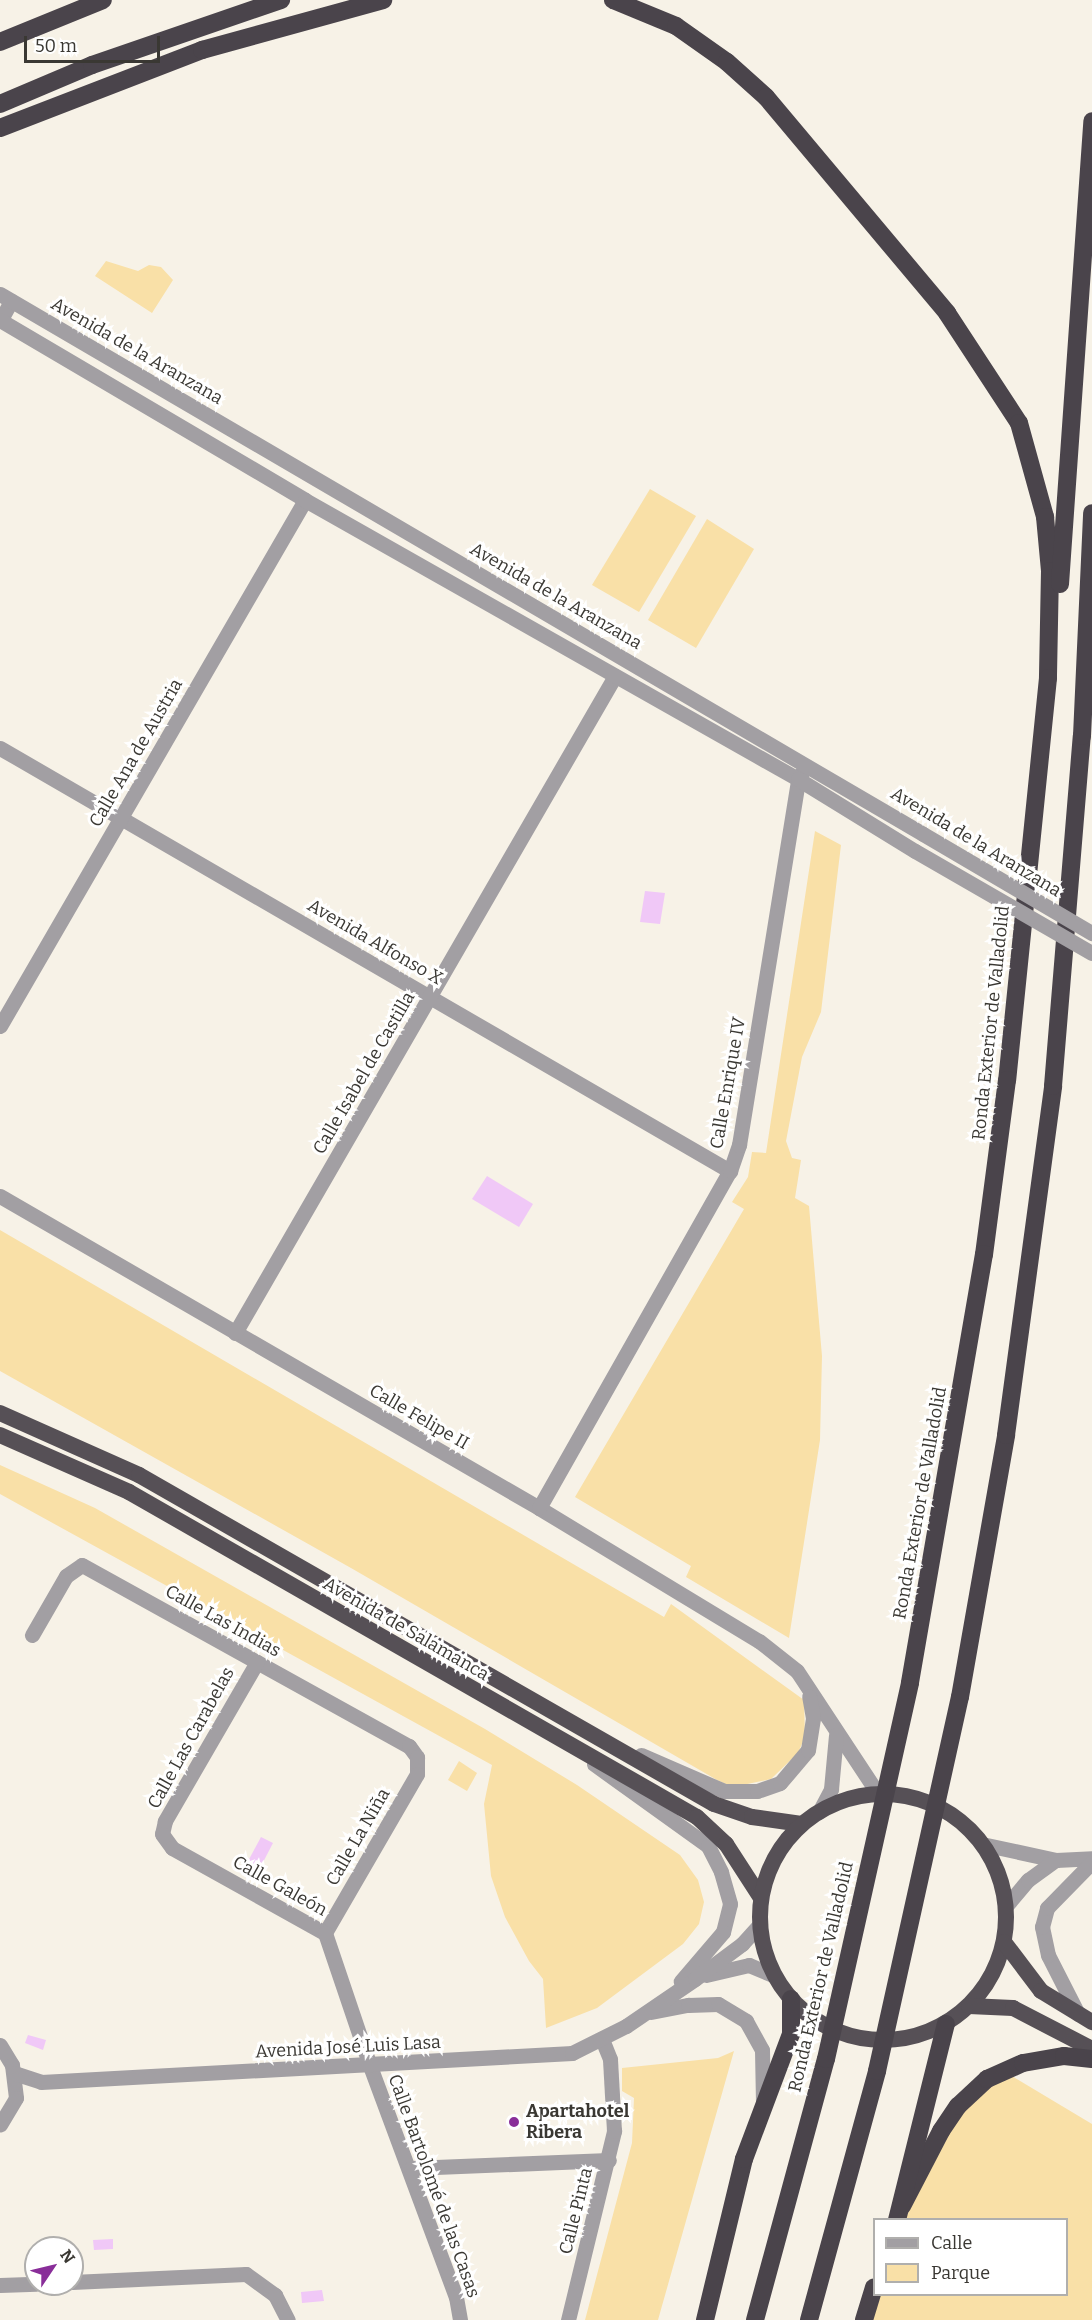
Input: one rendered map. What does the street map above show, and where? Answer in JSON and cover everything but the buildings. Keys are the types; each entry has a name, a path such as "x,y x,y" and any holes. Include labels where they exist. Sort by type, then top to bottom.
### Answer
{"highway":[{"path":"0,42 103,0"},
{"path":"0,104 102,61 281,0"},
{"path":"0,128 202,50 383,0"},
{"path":"613,0 675,26 727,62 766,97 947,313 1000,390 1027,444 1045,517 1050,571 1048,678"},
{"path":"1048,678 1058,620 1092,121"},
{"path":"809,2320 877,2071 960,1696 1031,1265 1053,1086 1082,736 1092,513"},
{"path":"1082,736 1092,660"},
{"name":"Ronda Exterior de Valladolid","path":"755,2320 826,2059 910,1683 984,1254 1007,1080 1048,678"},
{"name":"Avenida de Salamanca","path":"0,1413 140,1475 714,1804 752,1817 802,1824"},
{"name":"Avenida de Salamanca","path":"0,1435 139,1498 572,1748 697,1817 726,1844 761,1898"},
{"path":"878,1794 917,1798 945,1812 982,1844 999,1874 1006,1906 1004,1942 992,1976 969,2006 946,2024 915,2036 881,2041 848,2035 827,2026 791,1999 775,1976 760,1924 761,1898 775,1857 802,1824 819,1812 847,1799 878,1794"},
{"path":"1004,1942 1041,1991 1085,2018"},
{"path":"705,2320 744,2159 763,2101 791,2034 791,1999"},
{"path":"969,2006 1013,2008 1092,2049"},
{"path":"900,2213 946,2024"},
{"path":"900,2213 947,2123 987,2079 1023,2063 1064,2056 1092,2059"},
{"path":"864,2320 873,2291"}],"street":[{"path":"0,321 5,298"},
{"name":"Avenida de la Aranzana","path":"5,298 807,764 1092,933"},
{"name":"Avenida de la Aranzana","path":"0,321 305,500 798,779 1092,953"},
{"name":"Calle Ana de Austria","path":"0,1026 305,500"},
{"name":"Calle Isabel de Castilla","path":"235,1333 432,996 615,676"},
{"name":"Avenida Alfonso X","path":"0,748 120,819 432,996 730,1172"},
{"name":"Calle Enrique IV","path":"539,1508 730,1172 739,1145 798,779 807,764"},
{"name":"Calle Felipe II","path":"0,1196 539,1508 759,1641 797,1671 836,1735 878,1794"},
{"name":"Calle Las Indias","path":"32,1635 66,1576 82,1565 409,1746 417,1757"},
{"name":"Calle Las Carabelas","path":"162,1834 165,1821 256,1662"},
{"name":"Calle Felipe II","path":"780,1783 808,1750 813,1718 807,1687"},
{"name":"Avenida de Salamanca","path":"584,1731 724,1791 757,1791 780,1783"},
{"path":"819,1812 831,1789 836,1735"},
{"name":"Avenida José Luis Lasa","path":"572,1748 633,1796 708,1846 721,1872 729,1904 723,1932 663,2000"},
{"name":"Calle La Niña","path":"325,1933 417,1774 417,1757"},
{"name":"Calle Galeón","path":"162,1834 172,1848 325,1933 370,2066"},
{"path":"982,1844 1056,1860 1092,1860"},
{"path":"1006,1906 1029,1880 1056,1860"},
{"path":"1085,2018 1048,1955 1042,1927 1047,1908 1092,1860"},
{"name":"Avenida José Luis Lasa","path":"14,2073 41,2082 538,2057 572,2053 602,2039 695,1979 742,1944 760,1924"},
{"name":"Avenida José Luis Lasa","path":"695,1979 749,1965 775,1976"},
{"name":"Avenida José Luis Lasa","path":"645,2013 688,2004 718,2004 746,2021 762,2050 763,2101"},
{"name":"Calle Pinta","path":"568,2320 609,2160 614,2131 610,2059 602,2039"},
{"path":"0,2045 14,2073 16,2098 0,2125"},
{"name":"Calle Bartolomé de las Casas","path":"370,2066 411,2168 456,2297 460,2320"},
{"name":"Avenida José Luis Lasa","path":"16,2098 41,2082"},
{"path":"411,2168 609,2160"},
{"path":"84,2281 246,2274 275,2295 288,2320"},
{"path":"0,2285 24,2284"}],"green space":[{"path":"106,261 138,271 149,265 161,267 173,280 152,313 95,276"},
{"path":"650,489 696,516 639,612 592,585"},
{"path":"707,519 754,549 696,648 648,620"},
{"path":"815,831 841,845 821,1012 802,1057 786,1141 792,1158 801,1160 795,1198 809,1206 822,1356 820,1440 789,1638 686,1577 691,1566 575,1497 744,1209 732,1202 748,1177 752,1152 766,1153"},
{"path":"0,1230 664,1617 671,1604 804,1700 805,1737 798,1753 771,1779 733,1787 717,1780 351,1568 0,1371"},
{"path":"0,1465 95,1508 485,1729 577,1785 680,1855 698,1880 704,1902 699,1924 683,1944 597,2008 546,2028 543,1979 529,1961 505,1917 491,1876 484,1804 492,1765 0,1494"},
{"path":"459,1761 477,1773 467,1791 448,1780"},
{"path":"734,2051 658,2320 585,2320 632,2143 634,2098 622,2091 622,2068 718,2058"},
{"path":"1010,2075 1092,2124 1092,2320 870,2320 879,2296 1068,2296 1068,2218 906,2218 961,2111 991,2083"}],"shaded area":[{"path":"645,891 665,893 660,924 640,922"},
{"path":"487,1176 533,1204 519,1227 472,1199"},
{"path":"261,1837 273,1843 259,1870 247,1863"},
{"path":"28,2035 46,2040 43,2050 25,2043"},
{"path":"113,2239 113,2249 94,2250 93,2240"},
{"path":"322,2290 324,2301 302,2303 301,2292"}],"place":[{"name":"Apartahotel Ribera","path":"514,2122"}]}
